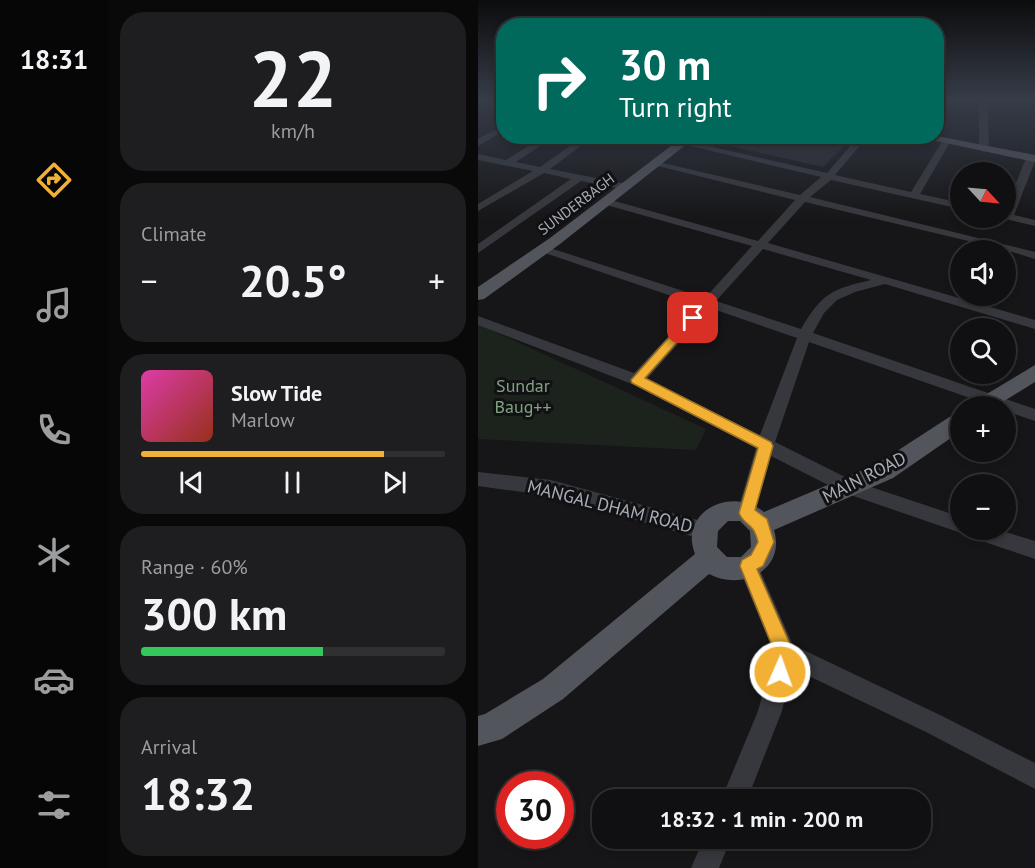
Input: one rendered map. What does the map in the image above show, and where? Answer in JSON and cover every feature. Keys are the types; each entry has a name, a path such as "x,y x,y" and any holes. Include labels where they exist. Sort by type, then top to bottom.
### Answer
{"main road":[{"path":"946,142 1033,159"},
{"name":"SUNDERBAGH","path":"478,296 607,202 682,144"},
{"path":"998,396 1034,372"},
{"name":"MAIN ROAD","path":"754,519 848,487 885,471 950,427"},
{"path":"736,511 754,519 766,542 757,560 737,569 727,568 709,558 703,540 705,531 717,516 736,511"},
{"path":"478,731 491,728 553,689 709,558"}],"street":[{"path":"984,140 984,149"},
{"path":"914,196 946,142"},
{"path":"507,163 538,144"},
{"path":"478,208 542,170 579,144"},
{"path":"703,144 950,204"},
{"path":"637,380 802,199 829,176 857,144"},
{"path":"478,157 627,187"},
{"path":"1016,197 1033,159"},
{"path":"656,163 1034,256"},
{"path":"478,249 580,177"},
{"path":"607,202 886,280 1034,325"},
{"path":"1016,219 1034,223"},
{"path":"543,249 804,335 968,396"},
{"path":"754,519 766,446 804,335 825,303 832,297 886,280"},
{"path":"478,320 637,380 848,487 950,521"},
{"path":"1016,410 1034,414"},
{"name":"MANGAL DHAM ROAD","path":"478,479 551,488 705,531"},
{"path":"1004,540 1034,550"},
{"path":"738,789 770,711 785,653 748,566"},
{"path":"785,653 934,724 1034,777"},
{"path":"705,868 713,849"}],"green space":[{"name":"Sundar Baug++","path":"478,324 706,429 696,450 478,439"}],"building":[{"path":"721,144 846,144 823,167"}],"route":[{"path":"693,318 637,380 766,446 746,513 755,517 762,524 766,542 757,560 748,566 785,653 780,672"}]}
